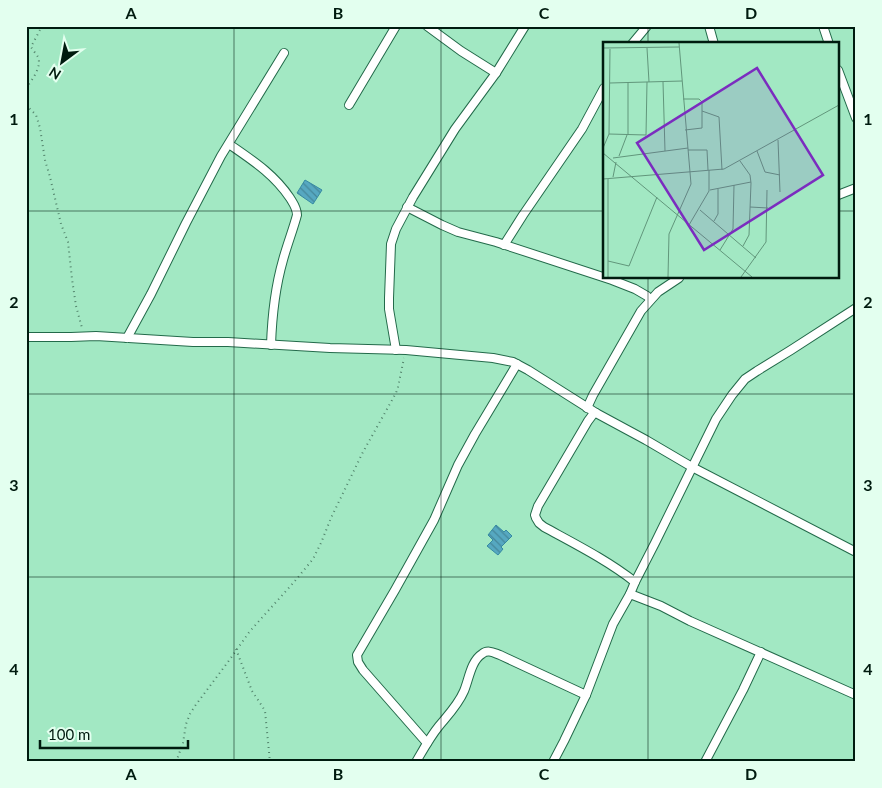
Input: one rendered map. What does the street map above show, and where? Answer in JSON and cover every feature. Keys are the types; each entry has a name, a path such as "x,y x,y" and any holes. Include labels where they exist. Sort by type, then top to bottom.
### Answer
{"street":[{"path":"349,105 396,26"},
{"path":"427,26 461,51 496,73"},
{"path":"396,350 389,298 391,244 400,220 455,129 496,73 526,26"},
{"path":"634,42 647,26"},
{"path":"709,26 713,42"},
{"path":"823,26 827,42"},
{"path":"127,338 229,144 284,53"},
{"path":"840,75 856,118"},
{"path":"504,245 554,167 582,129 603,90"},
{"path":"229,144 269,173 287,193 297,211 276,292 272,316 271,345"},
{"path":"840,194 856,188"},
{"path":"408,207 458,232 603,277"},
{"path":"610,279 635,289 650,300"},
{"path":"588,408 593,395 641,311 658,292 678,279"},
{"path":"553,762 586,695 613,624 630,594 716,419 732,395 745,379 856,308"},
{"path":"26,337 127,338 406,350 493,358 517,364 596,413 692,467 856,552"},
{"path":"428,743 363,670 358,662 357,655 434,520 458,465 475,434 517,364"},
{"path":"596,413 588,421 544,496 536,511 536,518 544,527 635,582"},
{"path":"630,594 661,606 690,621 856,695"},
{"path":"416,762 438,726 464,692 478,657 484,652 490,651 500,655 586,695"},
{"path":"705,762 761,652"}],"path":[{"path":"26,88 39,63 38,57 31,46 42,26"},
{"path":"26,105 36,115 40,128 45,160 61,224 68,242 76,306 84,337"},
{"path":"176,762 183,743 186,724 194,706 250,631 313,559 364,452 396,393 406,350"},
{"path":"236,649 252,691 264,712 270,762"}],"building":[{"path":"305,180 322,190 313,204 297,193"},
{"path":"496,525 504,532 506,530 512,536 501,547 503,549 498,555 487,546 493,540 488,535"}]}
